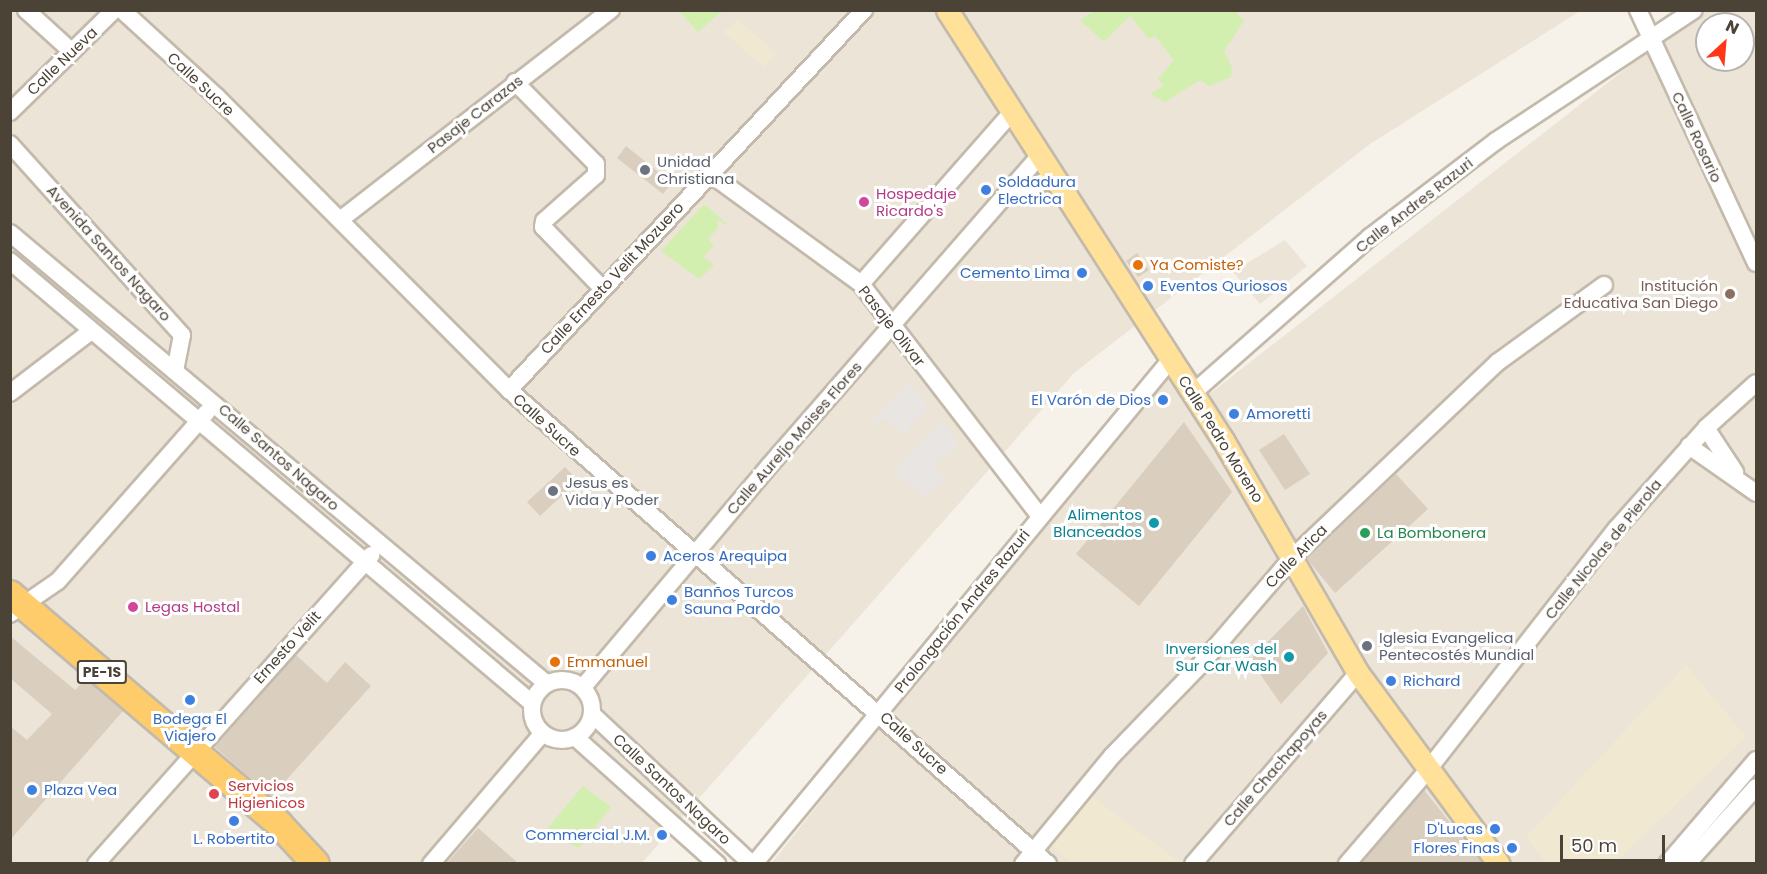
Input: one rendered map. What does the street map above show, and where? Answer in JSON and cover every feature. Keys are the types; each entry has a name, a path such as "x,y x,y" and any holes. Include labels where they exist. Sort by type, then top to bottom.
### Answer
{"highway":[{"name":"PE-1S","path":"15,604 279,824 316,864"}],"main road":[{"name":"Calle Pedro Moreno","path":"947,10 1053,179 1172,358 1358,673 1427,771 1498,864"}],"street":[{"path":"27,10 70,50"},
{"name":"Calle Nueva","path":"10,112 70,50 114,10"},
{"name":"Calle Sucre","path":"122,10 340,220 509,390 695,557 881,713 1048,864"},
{"name":"Pasaje Carazas","path":"340,220 515,82 611,10"},
{"name":"Calle Ernesto Velit Mozuero","path":"509,390 601,287 864,10"},
{"name":"Calle Rosario","path":"1638,10 1756,263"},
{"name":"Calle Andres Razuri","path":"1193,393 1370,237 1496,141 1694,10"},
{"path":"515,82 596,164 596,175 544,221 543,227 601,287"},
{"path":"861,284 1012,112"},
{"name":"Avenida Santos Nagaro","path":"10,144 182,335 175,371"},
{"name":"Calle Aureljo Moises Flores","path":"583,687 893,324 1040,156"},
{"name":"Pasaje Olivar","path":"710,173 861,284 1039,515"},
{"path":"1010,193 1053,179"},
{"name":"Calle Santos Nagaro","path":"10,233 215,402 546,683"},
{"name":"Calle Santos Nagaro","path":"10,261 91,331 201,420 363,562 532,703"},
{"name":"Calle Arica","path":"1023,864 1112,756 1201,664 1291,559 1498,362 1604,285"},
{"path":"10,393 91,331"},
{"name":"Prolongación Andres Razuri","path":"753,864 881,713 1039,515 1172,358"},
{"name":"Calle Nicolas de Pierola","path":"1347,864 1427,771 1617,528 1706,428 1756,383"},
{"path":"15,604 58,581 215,402"},
{"path":"1706,428 1739,477"},
{"path":"1689,446 1739,477 1756,493"},
{"name":"Ernesto Velit","path":"96,864 193,750 381,544"},
{"name":"Calle Chachapoyas","path":"1193,864 1358,673"},
{"path":"563,679 583,687 592,714 575,737 556,740 542,734 534,722 532,703 546,683 563,679"},
{"name":"Calle Santos Nagaro","path":"592,714 753,864"},
{"path":"430,864 542,734"},
{"name":"Calle Santos Nagaro","path":"575,737 717,864"},
{"path":"1667,864 1756,760"},
{"path":"1687,864 1756,787"}],"shaded area":[{"path":"10,11 1580,11 1370,144 1074,373 641,864 11,863"},
{"path":"1756,11 1756,863 771,864 1179,350 1212,392 1633,63 1695,19 1695,72 1755,72 1755,12 1705,12"},
{"path":"738,20 776,53 764,67 723,32"},
{"path":"1285,240 1307,266 1260,304 1233,272"},
{"path":"908,383 929,407 903,434 884,418 876,425 873,419"},
{"path":"942,422 959,443 933,467 945,479 925,497 892,472"},
{"path":"1686,665 1746,737 1615,863 1546,863 1526,837"},
{"path":"1090,794 1180,862 1072,863 1050,845 1050,838"}],"green space":[{"path":"1234,10 1244,21 1224,51 1232,67 1231,77 1209,86 1200,80 1165,102 1150,94 1164,86 1158,79 1174,60 1155,36 1149,39 1130,16 1104,42 1080,20 1094,11"},
{"path":"679,11 722,11 698,32"},
{"path":"704,204 731,227 717,220 718,228 708,239 714,246 703,257 714,265 699,279 661,251"},
{"path":"583,786 611,807 579,848 544,832"}],"building":[{"name":"Unidad Christiana","path":"626,146 672,183 663,194 617,158"},
{"name":"Ya Comiste?","path":"1137,253 1149,270 1138,277 1126,261"},
{"name":"Alimentos Blanceados","path":"1184,422 1232,492 1139,606 1076,554"},
{"path":"1284,434 1310,474 1285,490 1259,450"},
{"name":"Jesus es Vida y Poder","path":"565,467 578,481 540,516 527,502"},
{"name":"La Bombonera","path":"1396,474 1428,509 1335,593 1307,559"},
{"name":"Inversiones del Sur Car Wash","path":"1303,606 1328,653 1281,704 1250,660"},
{"name":"Plaza Vea","path":"10,636 75,690 86,679 123,711 10,840 10,726 27,740 52,714 10,678"},
{"path":"296,655 327,683 345,662 371,686 271,797 215,747"},
{"path":"1424,790 1483,864 1361,864"},
{"path":"478,828 519,864 446,864"}],"place":[{"name":"Unidad Christiana","path":"645,170"},
{"name":"Soldadura Electrica","path":"986,190"},
{"name":"Hospedaje Ricardo's","path":"864,202"},
{"name":"Ya Comiste?","path":"1138,265"},
{"name":"Cemento Lima","path":"1082,273"},
{"name":"Eventos Quriosos","path":"1148,286"},
{"name":"Institución Educativa San Diego","path":"1730,294"},
{"name":"El Varón de Dios","path":"1163,400"},
{"name":"Amoretti","path":"1234,414"},
{"name":"Jesus es Vida y Poder","path":"553,491"},
{"name":"Alimentos Blanceados","path":"1154,523"},
{"name":"La Bombonera","path":"1365,533"},
{"name":"Aceros Arequipa","path":"651,556"},
{"name":"Banños Turcos Sauna Pardo","path":"672,600"},
{"name":"Legas Hostal","path":"133,607"},
{"name":"Iglesia Evangelica Pentecostés Mundial","path":"1367,646"},
{"name":"Inversiones del Sur Car Wash","path":"1289,657"},
{"name":"Emmanuel","path":"555,662"},
{"name":"Richard","path":"1391,681"},
{"name":"Bodega El Viajero","path":"190,700"},
{"name":"Plaza Vea","path":"32,790"},
{"name":"Servicios Higienicos","path":"214,794"},
{"name":"L. Robertito","path":"234,821"},
{"name":"D'Lucas","path":"1495,829"},
{"name":"Commercial J.M.","path":"662,835"},
{"name":"Flores Finas","path":"1512,848"}]}
